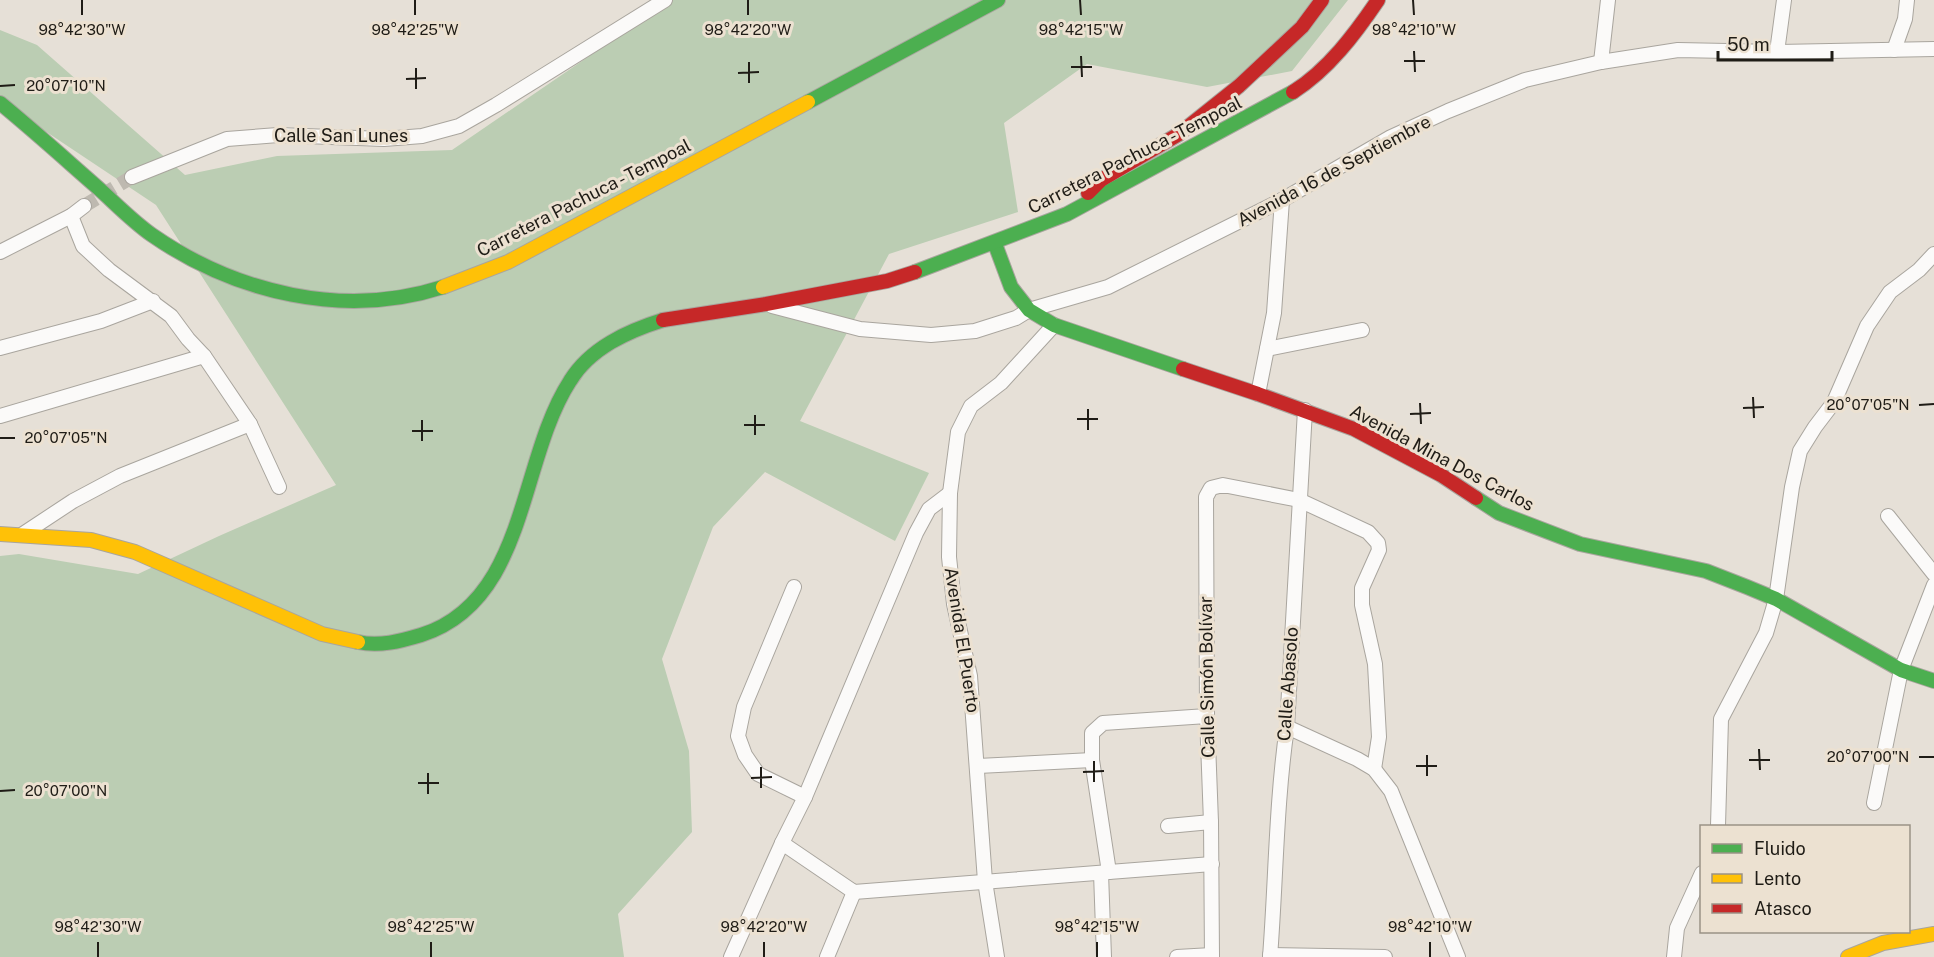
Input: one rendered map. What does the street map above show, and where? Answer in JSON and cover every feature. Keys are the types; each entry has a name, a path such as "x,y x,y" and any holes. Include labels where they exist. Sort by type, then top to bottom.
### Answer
{"main road":[{"name":"Carretera Pachuca - Tempoal","path":"0,103 150,233 189,259 230,278 272,292 315,300 362,301 413,295 456,283 507,262 998,0"},
{"path":"1067,214 1101,180 1179,134 1239,86 1302,27 1322,0"},
{"name":"Carretera Pachuca - Tempoal","path":"0,534 91,540 135,552 322,634 367,644 402,641 438,630 465,611 488,584 505,557 552,417 570,380 597,351 635,329 672,317 766,304 887,281 996,244 1067,214 1296,91 1330,62 1362,24 1377,0"},
{"name":"Avenida Mina Dos Carlos","path":"996,244 1011,287 1029,310 1054,325 1354,429 1441,475 1498,513 1580,544 1706,572 1776,599 1901,670 1934,681"},
{"path":"1848,957 1883,943 1934,934"}],"street":[{"path":"1601,62 1608,0"},
{"path":"1777,51 1784,0"},
{"path":"1894,50 1905,19 1907,0"},
{"name":"Calle San Lunes","path":"132,177 227,140 278,135 384,138 422,136 459,126 662,1"},
{"name":"Avenida 16 de Septiembre","path":"1029,310 1108,286 1282,201 1391,137 1525,80 1601,62 1678,50 1934,49"},
{"path":"1258,394 1274,313 1282,201"},
{"path":"0,252 71,216 84,206"},
{"path":"71,216 83,246 109,270 171,316 204,356 250,424 279,487"},
{"path":"1718,825 1721,719 1766,633 1776,599 1792,487 1800,451 1834,402 1867,326 1890,292 1919,270 1934,254"},
{"path":"0,348 100,321 153,301"},
{"path":"766,304 860,329 931,335 975,332 1016,318 1029,310"},
{"name":"Avenida El Puerto","path":"997,957 985,882 970,676 954,604 949,557 950,493 958,432 971,406 1001,383 1054,325"},
{"path":"1266,349 1362,330"},
{"path":"0,416 204,356"},
{"name":"Calle Abasolo","path":"1270,956 1276,884 1280,776 1287,727 1305,411"},
{"path":"22,534 73,501 120,476 250,424"},
{"name":"Calle Simón Bolívar","path":"1212,956 1212,864 1207,716 1206,497 1211,488 1223,485 1299,500"},
{"path":"731,957 782,843 806,796 916,533 929,509 950,493"},
{"path":"1299,500 1368,532 1378,543 1379,550 1362,588 1362,605 1375,664 1380,737 1374,769"},
{"path":"1888,516 1934,574"},
{"path":"1874,803 1901,670 1934,585"},
{"path":"794,587 744,706 738,736 745,756 758,774 806,796"},
{"path":"1104,957 1105,872 1092,760 1092,734 1103,723 1207,716"},
{"path":"1287,727 1374,769 1391,791 1458,957"},
{"path":"978,766 1092,760"},
{"path":"1168,826 1211,822"},
{"path":"782,843 854,892 1212,864"},
{"path":"1674,957 1677,928 1700,875"},
{"path":"827,957 854,892"},
{"path":"1177,957 1212,956"},
{"path":"1270,956 1385,957"}],"green space":[{"path":"671,0 1348,0 1292,71 1207,87 1087,64 1004,123 1018,212 889,254 800,421 929,473 895,541 765,472 713,527 662,659 689,751 692,832 618,914 624,957 0,957 0,556 19,554 138,574 336,485 156,205 0,101 0,30 37,45 185,175 277,156 452,150"}],"tunnel":[{"path":"84,206 132,177"}],"traffic: fast":[{"path":"808,102 998,0"},
{"path":"915,272 1067,214 1293,92"},
{"path":"0,103 145,230 185,255 219,272 292,295 330,300 368,301 406,296 443,287"},
{"path":"995,244 1011,287 1029,310 1054,325 1183,369"},
{"path":"358,642 382,644 421,635 456,618 482,592 501,561 516,525 553,413 570,381 588,359 611,342 663,320"},
{"path":"1476,498 1499,513 1580,544 1706,571 1747,587 1776,599 1901,670 1934,681"}],"traffic: slow":[{"path":"443,287 508,262 808,102"},
{"path":"0,534 91,540 135,552 322,634 358,642"},
{"path":"1848,957 1883,943 1934,934"}],"traffic: jam":[{"path":"1088,193 1101,180 1179,134 1239,86 1302,27 1322,0"},
{"path":"1293,92 1329,62 1378,0"},
{"path":"663,320 766,304 887,281 915,272"},
{"path":"1183,369 1354,429 1441,475 1476,498"}]}
